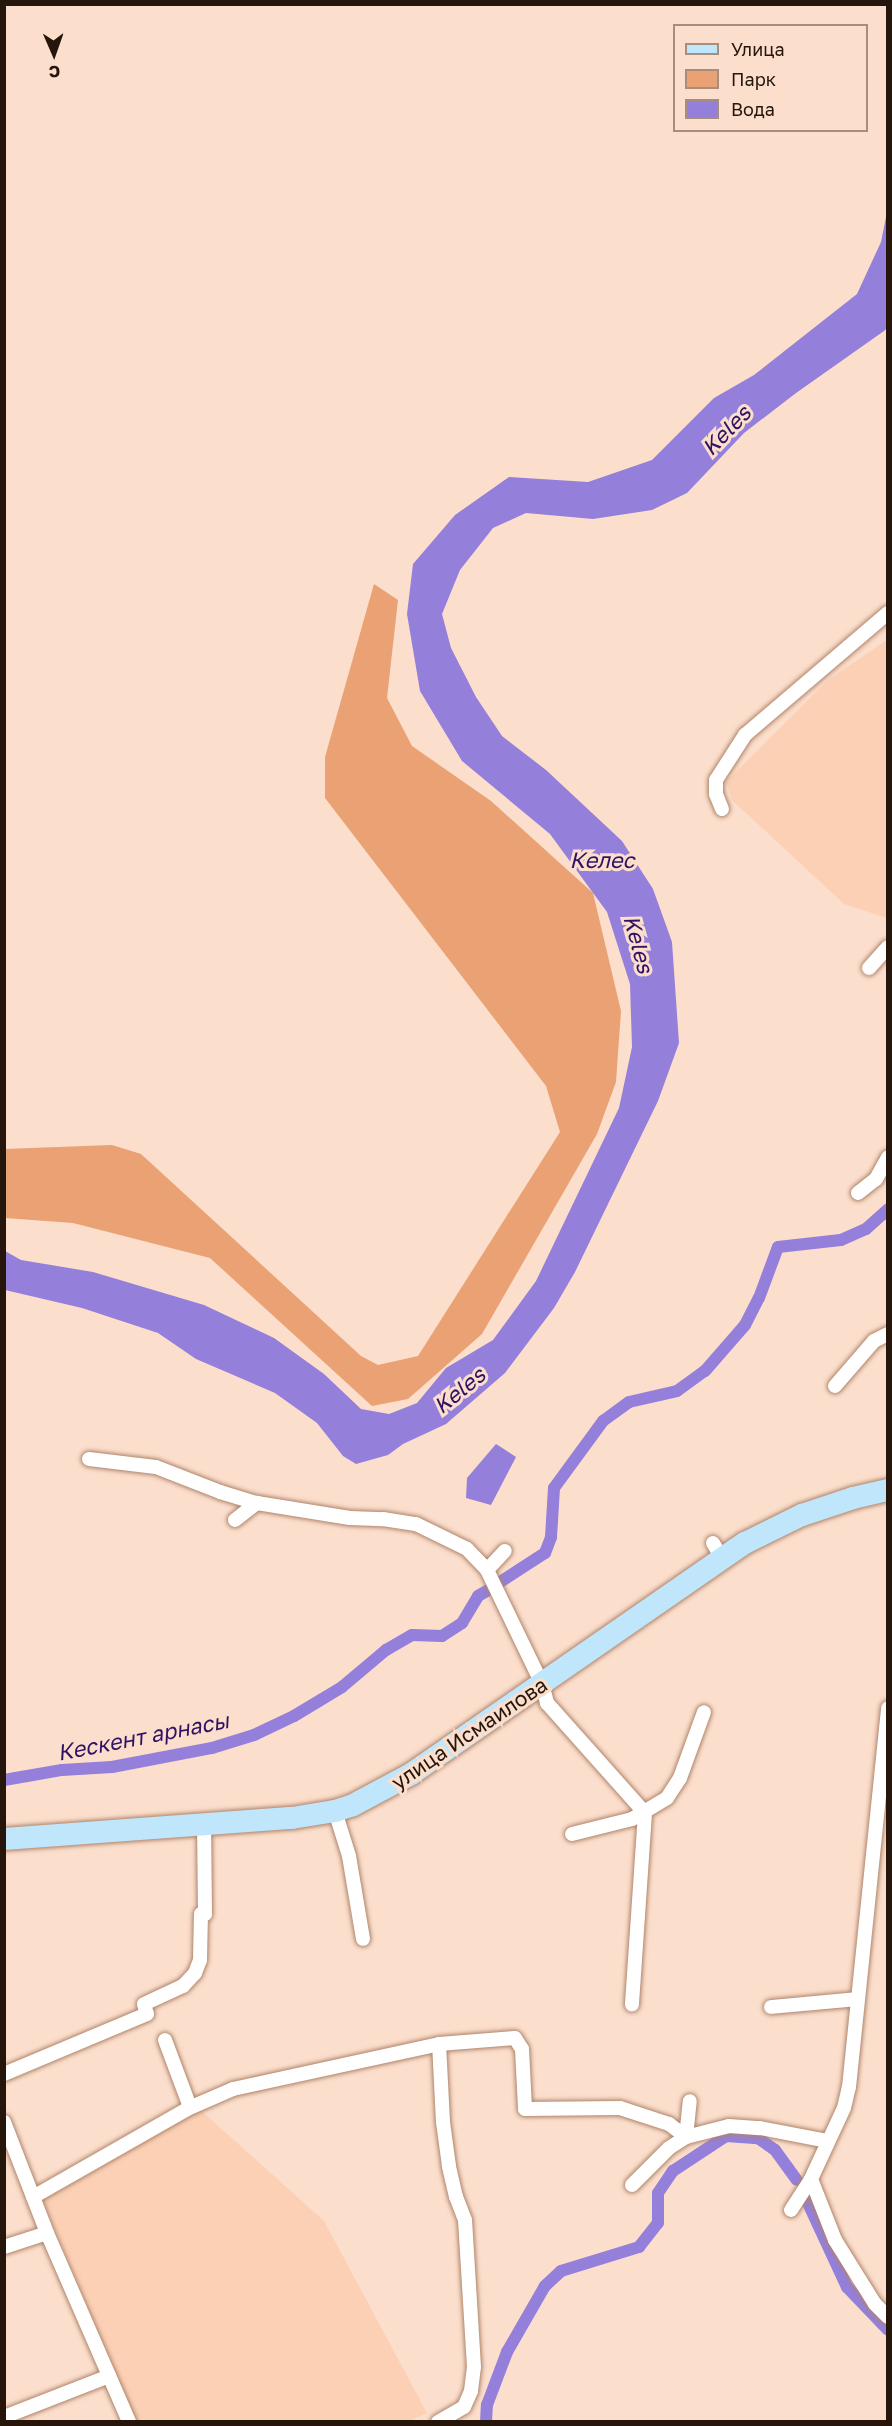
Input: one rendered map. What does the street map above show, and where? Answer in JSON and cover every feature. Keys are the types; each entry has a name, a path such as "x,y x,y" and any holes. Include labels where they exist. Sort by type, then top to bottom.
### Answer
{"main road":[{"name":"улица Исмаилова","path":"4,1839 292,1818 334,1811 353,1805 411,1774 542,1684 717,1551 745,1543 802,1515 853,1497 888,1490"}],"street":[{"path":"722,809 716,794 716,780 746,735 888,613"},
{"path":"869,968 888,947"},
{"path":"858,1193 876,1179 888,1157"},
{"path":"835,1386 874,1341 888,1334"},
{"path":"89,1459 156,1467 220,1492 257,1503 351,1518 383,1519 416,1524 467,1549 487,1570 542,1684 547,1703 645,1813 632,2006"},
{"path":"235,1520 257,1503"},
{"path":"487,1570 505,1551"},
{"path":"791,2211 811,2179 844,2108 849,2087 857,1999 884,1776 888,1708"},
{"path":"572,1834 632,1819 658,1806 675,1789 704,1712"},
{"path":"334,1811 349,1856 363,1939"},
{"path":"4,2074 147,2014 144,2004 183,1986 195,1973 200,1960 201,1914 205,1914 204,1824"},
{"path":"771,2007 857,1999"},
{"path":"33,2197 190,2107 233,2089 439,2044 515,2038 522,2049 525,2109 620,2108 669,2124 686,2137"},
{"path":"165,2040 190,2107"},
{"path":"438,2421 464,2407 473,2379 473,2312 465,2220 456,2197 449,2166 443,2122 439,2044"},
{"path":"686,2137 690,2101"},
{"path":"4,2122 47,2233 129,2421"},
{"path":"632,2186 669,2148 686,2137 742,2126 827,2141"},
{"path":"811,2179 835,2240 875,2304 888,2317"},
{"path":"4,2247 47,2233"},
{"path":"4,2417 109,2376"}],"shaded area":[{"path":"887,640 887,918 844,904 732,800 726,782 829,679"},
{"path":"196,2106 324,2221 427,2413 407,2422 136,2421 40,2193"}],"green space":[{"path":"374,584 398,600 387,698 412,746 491,801 593,893 621,1011 616,1082 597,1134 482,1334 408,1399 372,1406 210,1258 73,1223 5,1218 4,1149 112,1145 141,1154 361,1356 378,1365 418,1356 560,1132 546,1086 325,798 325,757"}],"water":[{"name":"Келес","path":"887,212 888,327 884,331 744,433 687,493 652,510 593,519 526,513 493,528 460,570 442,614 451,648 476,697 502,736 546,770 622,841 653,889 672,942 679,1043 658,1101 575,1272 554,1308 505,1373 446,1424 403,1444 388,1455 356,1464 343,1456 317,1423 275,1393 196,1359 158,1333 82,1308 5,1290 5,1251 21,1260 93,1272 204,1305 274,1338 324,1374 361,1409 389,1414 417,1403 446,1368 493,1340 536,1281 619,1108 632,1047 630,984 607,912 550,834 462,761 420,691 407,614 413,564 455,515 509,477 588,482 652,460 714,398 754,375 857,294 881,242"},
{"path":"496,1444 516,1457 491,1505 466,1498 467,1478"}],"waterway":[{"name":"Кескент арнасы","path":"497,1584 545,1553 551,1537 554,1488 603,1421 629,1402 677,1391 705,1371 745,1325 759,1298 778,1247 841,1240 866,1229 888,1209"},
{"name":"Кескент арнасы","path":"4,1780 62,1770 112,1767 212,1748 254,1735 294,1716 342,1687 386,1650 412,1635 442,1636 462,1623 478,1596 490,1589"},
{"path":"486,2422 487,2405 507,2352 545,2286 561,2271 639,2247 658,2223 658,2193 673,2171 726,2136 758,2138 775,2150 797,2180"},
{"path":"807,2201 847,2287 888,2330"}],"water label":[{"name":"Keles","path":"726,430"},
{"name":"Keles","path":"639,944"},
{"name":"Keles","path":"459,1390"}]}
